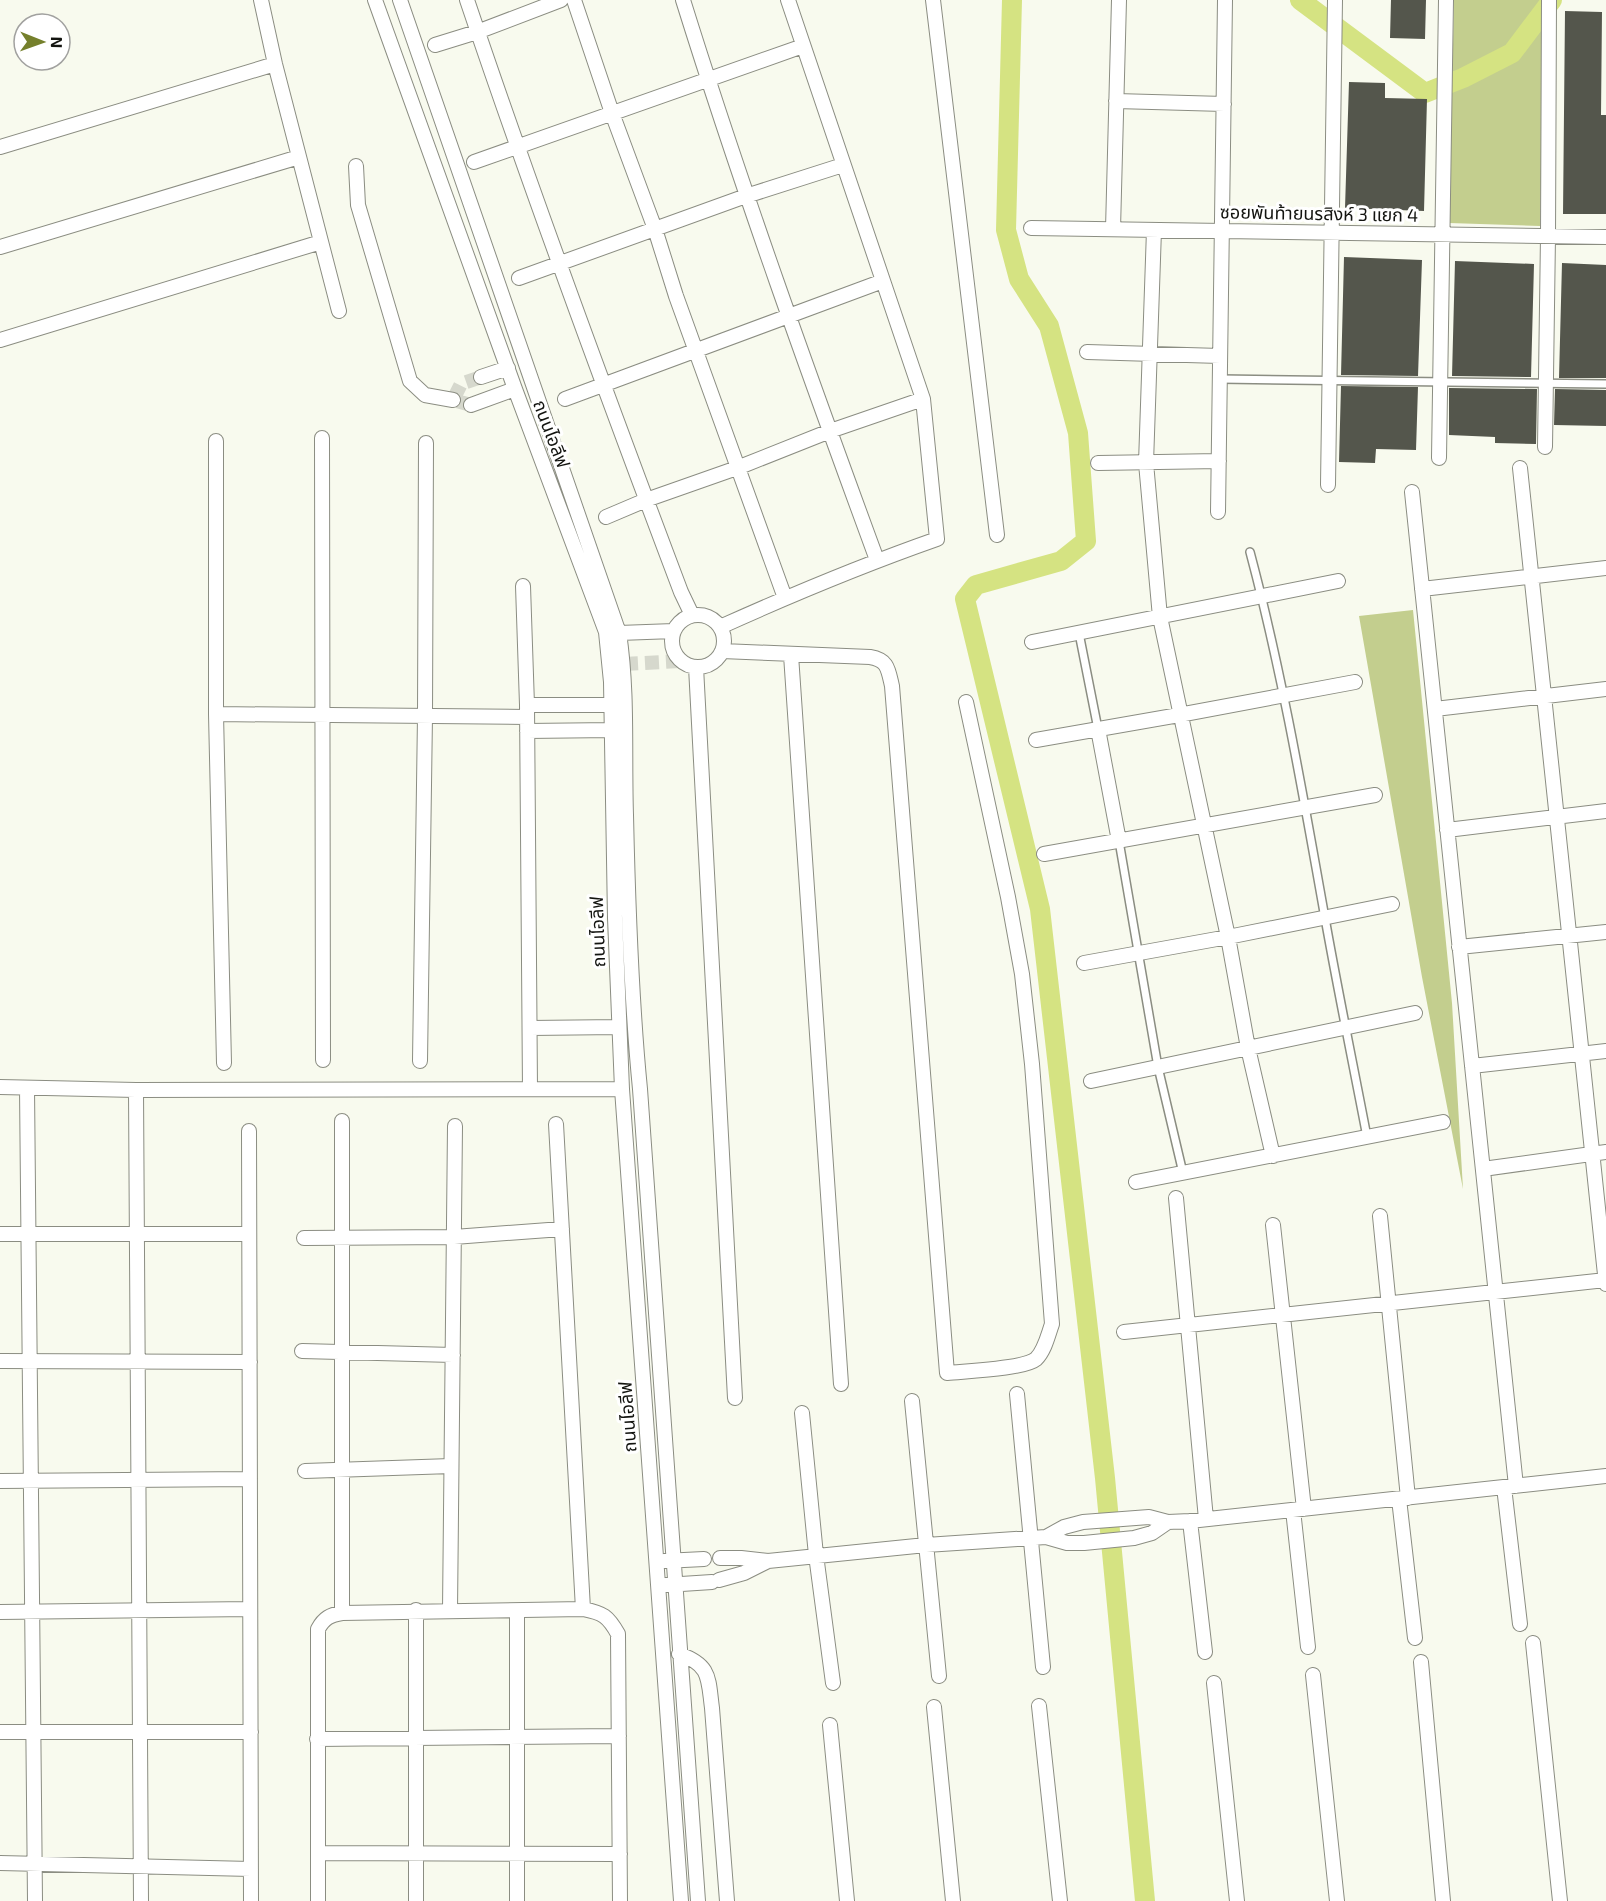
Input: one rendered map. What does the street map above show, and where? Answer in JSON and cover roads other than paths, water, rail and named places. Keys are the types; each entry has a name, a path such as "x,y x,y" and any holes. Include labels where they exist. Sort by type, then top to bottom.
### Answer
{"street":[{"path":"261,0 275,64 339,311"},
{"name":"ถนนไอลีฟ","path":"375,0 515,389 606,632 612,730 622,1089 681,1901"},
{"name":"ถนนไอลีฟ","path":"400,0 619,633 624,664 632,1001 698,1901"},
{"path":"467,0 516,147 603,386 681,592 692,615"},
{"path":"435,45 477,32 561,0"},
{"path":"574,0 737,468 785,598"},
{"path":"683,0 746,196 877,560"},
{"path":"720,627 877,560 937,539 923,399 788,0"},
{"path":"933,0 998,535"},
{"path":"1113,229 1119,0"},
{"path":"1218,512 1225,0"},
{"path":"1328,485 1335,0"},
{"path":"1439,458 1446,0"},
{"path":"1545,447 1550,0"},
{"path":"474,162 803,46"},
{"path":"0,147 275,64"},
{"path":"1116,101 1224,104"},
{"path":"0,247 299,157"},
{"path":"519,278 746,196 843,165"},
{"path":"356,166 358,205 410,381 425,395 453,400"},
{"name":"ซอยพันท้ายนรสิงห์ 3 แยก 4","path":"1031,228 1606,237"},
{"path":"1154,230 1146,463 1160,617 1179,716 1228,937 1248,1048 1273,1156"},
{"path":"0,340 321,242"},
{"path":"566,399 883,281"},
{"path":"1087,352 1220,356"},
{"path":"482,377 508,368"},
{"path":"471,405 515,389"},
{"path":"606,517 830,431 923,399"},
{"path":"321,438 323,1060"},
{"path":"216,441 216,714 224,1063"},
{"path":"420,1061 426,443"},
{"path":"1098,464 1219,461"},
{"path":"1124,1332 1606,1281 1599,1153 1582,1054 1520,468"},
{"path":"1412,492 1496,1292 1520,1624"},
{"path":"1422,589 1606,568"},
{"path":"1032,642 1338,581"},
{"path":"524,586 530,1089"},
{"path":"692,615 708,616 720,627 724,643 722,651 712,663 704,666 688,665 676,654 672,639 674,631 684,618 692,615"},
{"path":"619,633 674,631"},
{"path":"722,651 870,657 880,659 888,668 892,686 947,1373 1010,1367 1035,1360 1045,1346 1052,1324 1033,1076 1022,974 1008,897 966,702"},
{"path":"790,655 841,1384"},
{"path":"696,667 735,1398"},
{"path":"1036,740 1179,716 1355,681"},
{"path":"1435,709 1606,689"},
{"path":"527,718 611,705"},
{"path":"216,714 527,718 612,730"},
{"path":"1098,729 1119,841"},
{"path":"1044,854 1375,795"},
{"path":"1447,830 1606,811"},
{"path":"1084,963 1392,904"},
{"path":"1459,947 1606,932"},
{"path":"1091,1081 1415,1013"},
{"path":"530,1028 619,1028"},
{"path":"1472,1066 1606,1051"},
{"path":"0,1088 622,1089"},
{"path":"27,1088 35,1901"},
{"path":"136,1090 141,1901"},
{"path":"342,1121 342,1613"},
{"path":"1136,1182 1443,1122"},
{"path":"556,1124 583,1609"},
{"path":"450,1610 456,1126"},
{"path":"249,1131 251,1901"},
{"path":"1483,1168 1599,1153"},
{"path":"1176,1198 1206,1519"},
{"path":"1380,1216 1415,1638"},
{"path":"1273,1225 1283,1315 1308,1647"},
{"path":"304,1238 454,1237 562,1230"},
{"path":"0,1234 249,1234"},
{"path":"302,1351 453,1355"},
{"path":"0,1361 249,1362"},
{"path":"1017,1394 1043,1667"},
{"path":"912,1401 939,1676"},
{"path":"802,1413 816,1555 833,1683"},
{"path":"305,1471 451,1466"},
{"path":"1046,1537 1064,1527 1083,1522 1149,1516 1168,1522 1191,1521 1606,1476"},
{"path":"0,1481 250,1479"},
{"path":"1191,1521 1205,1652"},
{"path":"720,1558 768,1561 926,1545 1046,1537 1067,1543 1084,1543 1134,1538 1152,1533 1168,1522"},
{"path":"656,1561 704,1559"},
{"path":"658,1586 716,1581 744,1573 768,1561"},
{"path":"0,1612 250,1609"},
{"path":"318,1901 318,1629 323,1620 330,1614 342,1613 583,1609 599,1612 605,1616 618,1634 620,1901"},
{"path":"416,1610 416,1901"},
{"path":"517,1611 517,1901"},
{"path":"1533,1643 1560,1901"},
{"path":"679,1654 702,1665 708,1678 727,1901"},
{"path":"1421,1662 1443,1901"},
{"path":"1313,1674 1337,1901"},
{"path":"1214,1683 1237,1901"},
{"path":"1040,1706 1060,1901"},
{"path":"934,1707 953,1901"},
{"path":"830,1725 847,1901"},
{"path":"0,1732 251,1732"},
{"path":"317,1739 619,1736"},
{"path":"318,1852 620,1854"},
{"path":"0,1863 251,1869"}],"lane":[{"path":"1220,379 1606,384"},
{"path":"1250,552 1262,596 1306,807 1324,918 1367,1137"},
{"path":"1079,633 1098,729"},
{"path":"1119,841 1158,1066 1183,1173"}],"waterway":[{"path":"1012,0 1006,230 1019,279 1049,326 1078,433 1086,541 1061,561 976,585 965,599 1040,909 1105,1478 1145,1901"},
{"path":"1300,0 1425,93 1463,78 1512,53 1552,0"}],"tunnel":[{"path":"471,405 453,400 461,384 481,377"},
{"path":"624,664 681,661"}]}
